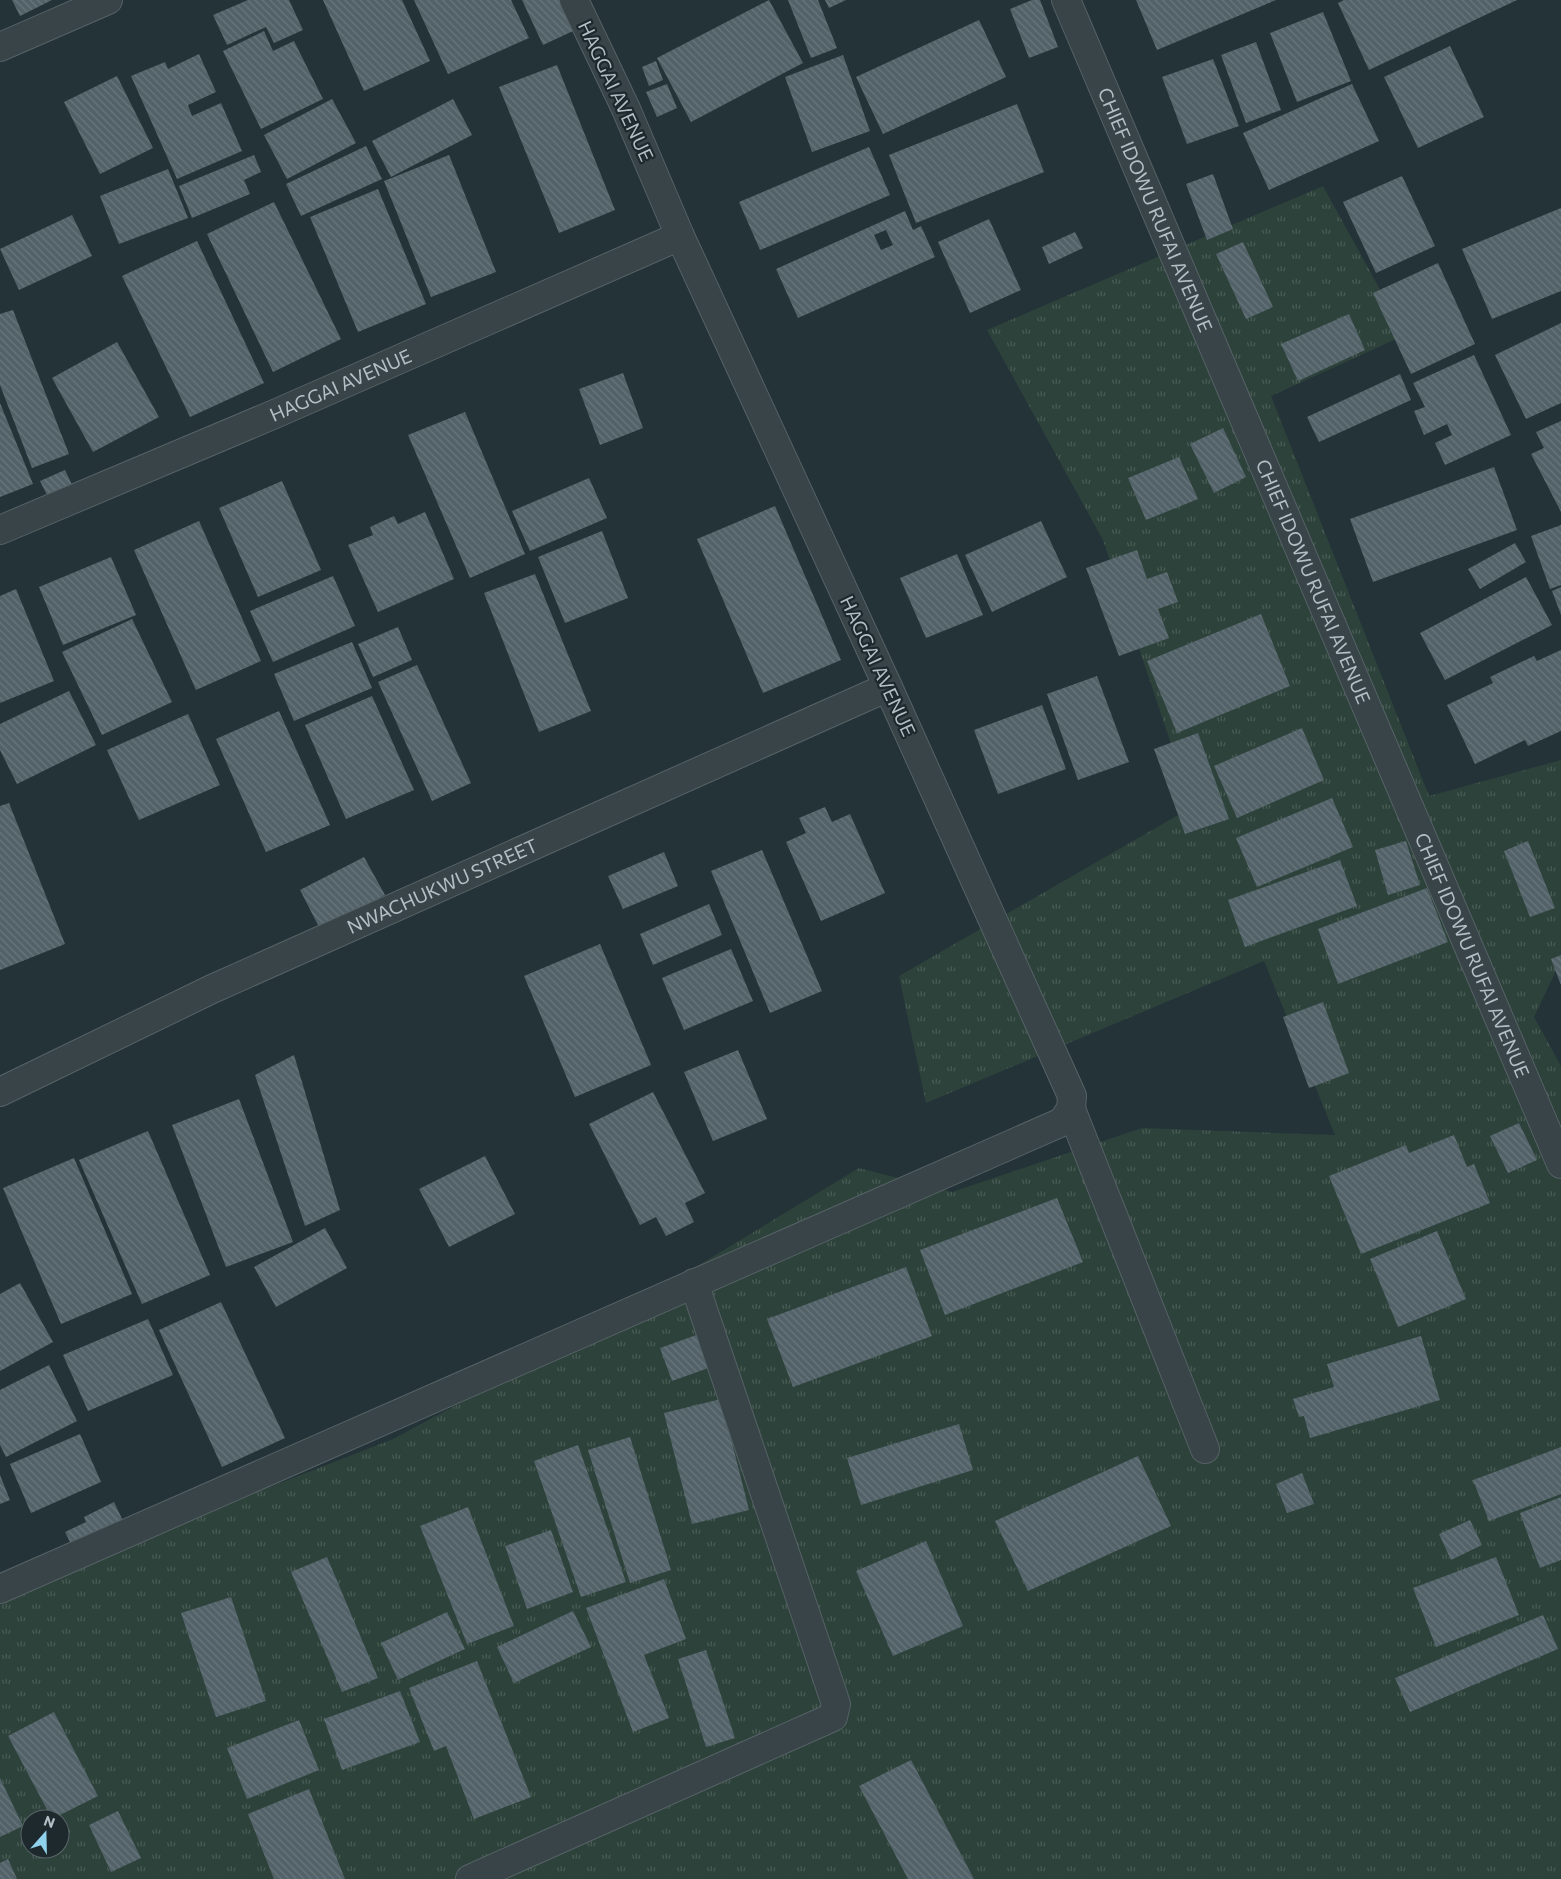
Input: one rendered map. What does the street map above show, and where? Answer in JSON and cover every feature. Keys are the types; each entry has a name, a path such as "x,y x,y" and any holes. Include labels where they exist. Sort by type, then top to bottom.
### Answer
{"street":[{"path":"0,47 108,0"},
{"name":"HAGGAI AVENUE","path":"574,0 626,109 680,236 888,687 1072,1103 1205,1449"},
{"name":"CHIEF IDOWU RUFAI AVENUE","path":"1066,0 1561,1164"},
{"name":"HAGGAI AVENUE","path":"0,530 277,413 680,236"},
{"name":"NWACHUKWU STREET","path":"0,1092 212,988 888,687"},
{"path":"0,1589 1062,1122 1072,1103"},
{"path":"470,1879 833,1717 836,1704 694,1283"}],"green space":[{"path":"1323,186 1405,335 1271,396 1429,796 1561,760 1561,960 1534,1017 1561,1066 1561,1879 0,1879 0,1604 124,1544 393,1439 559,1350 859,1168 952,1192 1142,1128 1335,1135 1264,961 926,1103 899,976 1192,807 1103,540 987,330"}],"building":[{"path":"12,0 52,0 20,16"},
{"path":"248,0 289,0 303,30 274,43 266,27 227,45 213,15"},
{"path":"323,0 402,0 430,61 364,91"},
{"path":"414,0 511,0 529,38 448,74"},
{"path":"522,0 559,0 573,31 543,45"},
{"path":"769,0 803,63 691,122 657,58"},
{"path":"788,0 818,0 837,48 811,58"},
{"path":"825,0 846,0 829,8"},
{"path":"1032,0 1040,0 1058,47 1029,58 1010,9"},
{"path":"1136,0 1276,0 1157,50"},
{"path":"1344,0 1517,0 1369,70 1338,3"},
{"path":"1323,12 1351,81 1297,102 1270,33"},
{"path":"979,20 1006,77 883,134 856,77"},
{"path":"264,31 273,51 294,41 323,99 261,129 223,51"},
{"path":"1256,42 1281,110 1246,123 1221,55"},
{"path":"1450,46 1484,117 1418,148 1384,77"},
{"path":"199,54 216,92 188,105 192,116 221,103 242,151 177,179 131,76 165,62 168,69"},
{"path":"843,55 870,131 812,152 785,77"},
{"path":"1213,59 1239,126 1187,144 1162,77"},
{"path":"656,61 663,80 649,86 642,67"},
{"path":"557,65 615,210 559,233 499,87"},
{"path":"117,76 153,148 100,174 64,102"},
{"path":"667,84 677,108 657,117 646,92"},
{"path":"1352,84 1379,141 1269,190 1243,133"},
{"path":"332,99 356,143 287,179 264,135"},
{"path":"453,99 472,135 391,177 372,141"},
{"path":"1017,104 1044,172 916,223 889,155"},
{"path":"366,146 382,179 301,216 286,184"},
{"path":"869,147 890,195 760,250 739,202"},
{"path":"254,155 261,172 244,180 250,194 192,218 179,186"},
{"path":"449,155 496,272 431,297 384,181"},
{"path":"168,169 188,218 119,244 100,196"},
{"path":"1213,174 1233,229 1207,240 1186,184"},
{"path":"1402,176 1435,246 1376,273 1343,202"},
{"path":"378,189 426,304 358,332 310,217"},
{"path":"274,202 341,339 273,372 207,234"},
{"path":"1561,208 1561,291 1492,319 1462,249"},
{"path":"905,211 913,230 921,226 935,257 798,318 776,269","holes":["886,230 893,245 881,250 874,235"]},
{"path":"72,215 92,256 19,290 0,249"},
{"path":"989,219 1021,290 970,313 938,242"},
{"path":"1075,232 1083,248 1049,264 1042,247"},
{"path":"197,241 264,383 190,417 122,276"},
{"path":"1243,242 1273,307 1246,319 1216,254"},
{"path":"1438,263 1475,344 1411,374 1373,293"},
{"path":"13,310 69,454 32,468 0,385 0,314"},
{"path":"1349,314 1365,350 1298,381 1281,344"},
{"path":"1561,323 1561,403 1526,419 1495,355"},
{"path":"117,342 159,417 93,452 52,378"},
{"path":"1474,355 1511,435 1445,465 1435,443 1452,435 1447,424 1424,435 1414,411 1425,407 1413,383"},
{"path":"623,373 643,428 600,445 579,389"},
{"path":"1400,374 1411,400 1319,442 1307,417"},
{"path":"0,403 33,484 0,497"},
{"path":"465,412 525,554 470,578 408,435"},
{"path":"1561,421 1561,512 1531,454 1544,448 1536,432"},
{"path":"1223,428 1246,477 1214,493 1190,444"},
{"path":"1179,457 1198,499 1146,520 1128,478"},
{"path":"1494,467 1517,530 1373,582 1350,519"},
{"path":"65,470 75,491 50,501 40,481"},
{"path":"589,478 607,518 530,551 512,511"},
{"path":"282,481 321,570 258,597 219,508"},
{"path":"775,506 841,660 763,693 697,539"},
{"path":"425,512 454,579 378,612 348,545 373,535 370,527 394,516 398,524"},
{"path":"199,521 261,661 196,690 134,550"},
{"path":"1041,521 1067,577 992,612 965,555"},
{"path":"1561,525 1561,585 1550,589 1531,536"},
{"path":"602,531 628,598 565,623 538,557"},
{"path":"1515,543 1526,562 1480,589 1468,569"},
{"path":"1137,550 1147,579 1167,572 1178,602 1158,609 1169,638 1119,656 1086,568"},
{"path":"957,554 983,615 926,638 900,578"},
{"path":"111,557 136,615 63,645 39,587"},
{"path":"535,574 591,711 539,732 484,593"},
{"path":"333,576 355,626 273,662 250,611"},
{"path":"1526,577 1552,625 1445,680 1420,633"},
{"path":"1561,587 1561,615 1552,591"},
{"path":"16,589 54,681 0,703 0,596"},
{"path":"1261,614 1290,686 1177,733 1147,661"},
{"path":"132,619 172,702 102,735 62,652"},
{"path":"398,627 412,660 373,677 358,644"},
{"path":"352,642 372,688 294,721 274,674"},
{"path":"1561,650 1561,731 1528,746 1525,740 1475,764 1447,705 1493,683 1490,677 1534,656 1537,661"},
{"path":"417,665 471,783 432,801 378,682"},
{"path":"1097,676 1129,762 1078,780 1047,694"},
{"path":"69,691 96,745 17,784 0,750 0,724"},
{"path":"372,696 414,790 346,819 305,725"},
{"path":"1042,705 1066,769 998,794 974,730"},
{"path":"279,711 330,825 266,852 216,739"},
{"path":"188,714 220,785 139,820 107,750"},
{"path":"1302,728 1324,780 1237,818 1214,766"},
{"path":"1198,733 1229,819 1185,834 1154,749"},
{"path":"1332,798 1353,847 1257,887 1236,838"},
{"path":"9,803 65,944 0,970 0,806"},
{"path":"825,807 832,822 850,814 885,893 821,921 786,842 806,833 799,818"},
{"path":"1406,841 1420,885 1388,895 1375,850"},
{"path":"1528,841 1555,908 1530,917 1504,851"},
{"path":"762,850 822,991 770,1013 711,871"},
{"path":"664,852 678,886 623,909 608,876"},
{"path":"364,857 385,895 320,929 300,890"},
{"path":"1340,860 1357,906 1245,947 1228,900"},
{"path":"1427,888 1448,942 1338,984 1318,929"},
{"path":"709,904 722,935 653,965 640,934"},
{"path":"600,944 651,1065 575,1097 524,976"},
{"path":"731,949 753,1001 684,1030 662,978"},
{"path":"1561,955 1561,985 1551,959"},
{"path":"1323,1002 1349,1073 1309,1088 1283,1017"},
{"path":"738,1050 767,1119 713,1141 684,1072"},
{"path":"294,1055 340,1210 305,1226 255,1075"},
{"path":"653,1092 705,1193 685,1203 694,1222 666,1236 656,1217 640,1225 589,1124"},
{"path":"239,1099 293,1242 226,1267 172,1125"},
{"path":"1519,1123 1537,1160 1508,1173 1490,1136"},
{"path":"148,1131 210,1275 142,1304 79,1160"},
{"path":"1454,1135 1467,1167 1474,1164 1490,1203 1361,1254 1329,1176 1406,1145 1409,1153"},
{"path":"485,1156 515,1214 449,1247 419,1189"},
{"path":"74,1158 132,1294 61,1324 3,1188"},
{"path":"1057,1198 1083,1262 945,1315 920,1250"},
{"path":"325,1228 347,1268 276,1307 254,1267"},
{"path":"1437,1231 1466,1299 1398,1327 1370,1259"},
{"path":"906,1267 932,1336 793,1387 767,1319"},
{"path":"20,1283 53,1342 0,1371 0,1294"},
{"path":"221,1302 285,1438 222,1467 159,1330"},
{"path":"148,1319 173,1375 88,1411 63,1355"},
{"path":"702,1333 714,1366 672,1381 660,1348"},
{"path":"1421,1336 1440,1400 1310,1438 1304,1416 1299,1417 1293,1399 1334,1387 1327,1364"},
{"path":"49,1365 77,1421 6,1457 0,1445 0,1390"},
{"path":"721,1399 749,1510 692,1524 664,1413"},
{"path":"959,1424 973,1470 861,1505 847,1458"},
{"path":"80,1434 101,1482 31,1513 10,1464"},
{"path":"630,1437 671,1570 630,1583 588,1450"},
{"path":"578,1445 626,1582 581,1597 534,1461"},
{"path":"1561,1447 1561,1494 1489,1521 1473,1480"},
{"path":"1138,1456 1171,1526 1028,1591 995,1521"},
{"path":"1302,1473 1314,1504 1287,1513 1276,1484"},
{"path":"0,1475 10,1500 0,1504"},
{"path":"1561,1497 1561,1560 1540,1568 1520,1513"},
{"path":"114,1502 125,1525 74,1550 65,1532 86,1522 84,1517"},
{"path":"468,1507 514,1626 467,1644 420,1526"},
{"path":"1470,1520 1482,1545 1451,1560 1439,1534"},
{"path":"551,1530 573,1592 527,1609 505,1546"},
{"path":"926,1541 963,1626 893,1656 856,1571"},
{"path":"327,1557 378,1678 342,1692 291,1572"},
{"path":"1496,1557 1519,1615 1436,1647 1413,1588"},
{"path":"664,1579 686,1639 644,1655 669,1718 633,1732 586,1608"},
{"path":"231,1597 266,1701 216,1717 181,1613"},
{"path":"573,1611 591,1647 514,1683 497,1647"},
{"path":"447,1612 465,1649 398,1680 381,1643"},
{"path":"1543,1615 1558,1649 1410,1712 1395,1678"},
{"path":"706,1650 735,1738 706,1747 678,1659"},
{"path":"477,1661 531,1797 474,1819 446,1746 434,1751 409,1688"},
{"path":"400,1691 420,1742 342,1770 324,1719"},
{"path":"54,1712 98,1796 70,1810 47,1809 8,1736"},
{"path":"299,1720 319,1770 247,1799 227,1748"},
{"path":"911,1760 974,1879 908,1879 859,1786"},
{"path":"0,1778 20,1820 20,1827 0,1837"},
{"path":"309,1789 345,1879 274,1879 248,1814"},
{"path":"118,1811 141,1858 111,1872 89,1825"},
{"path":"8,1859 17,1879 0,1879 0,1863"}]}
